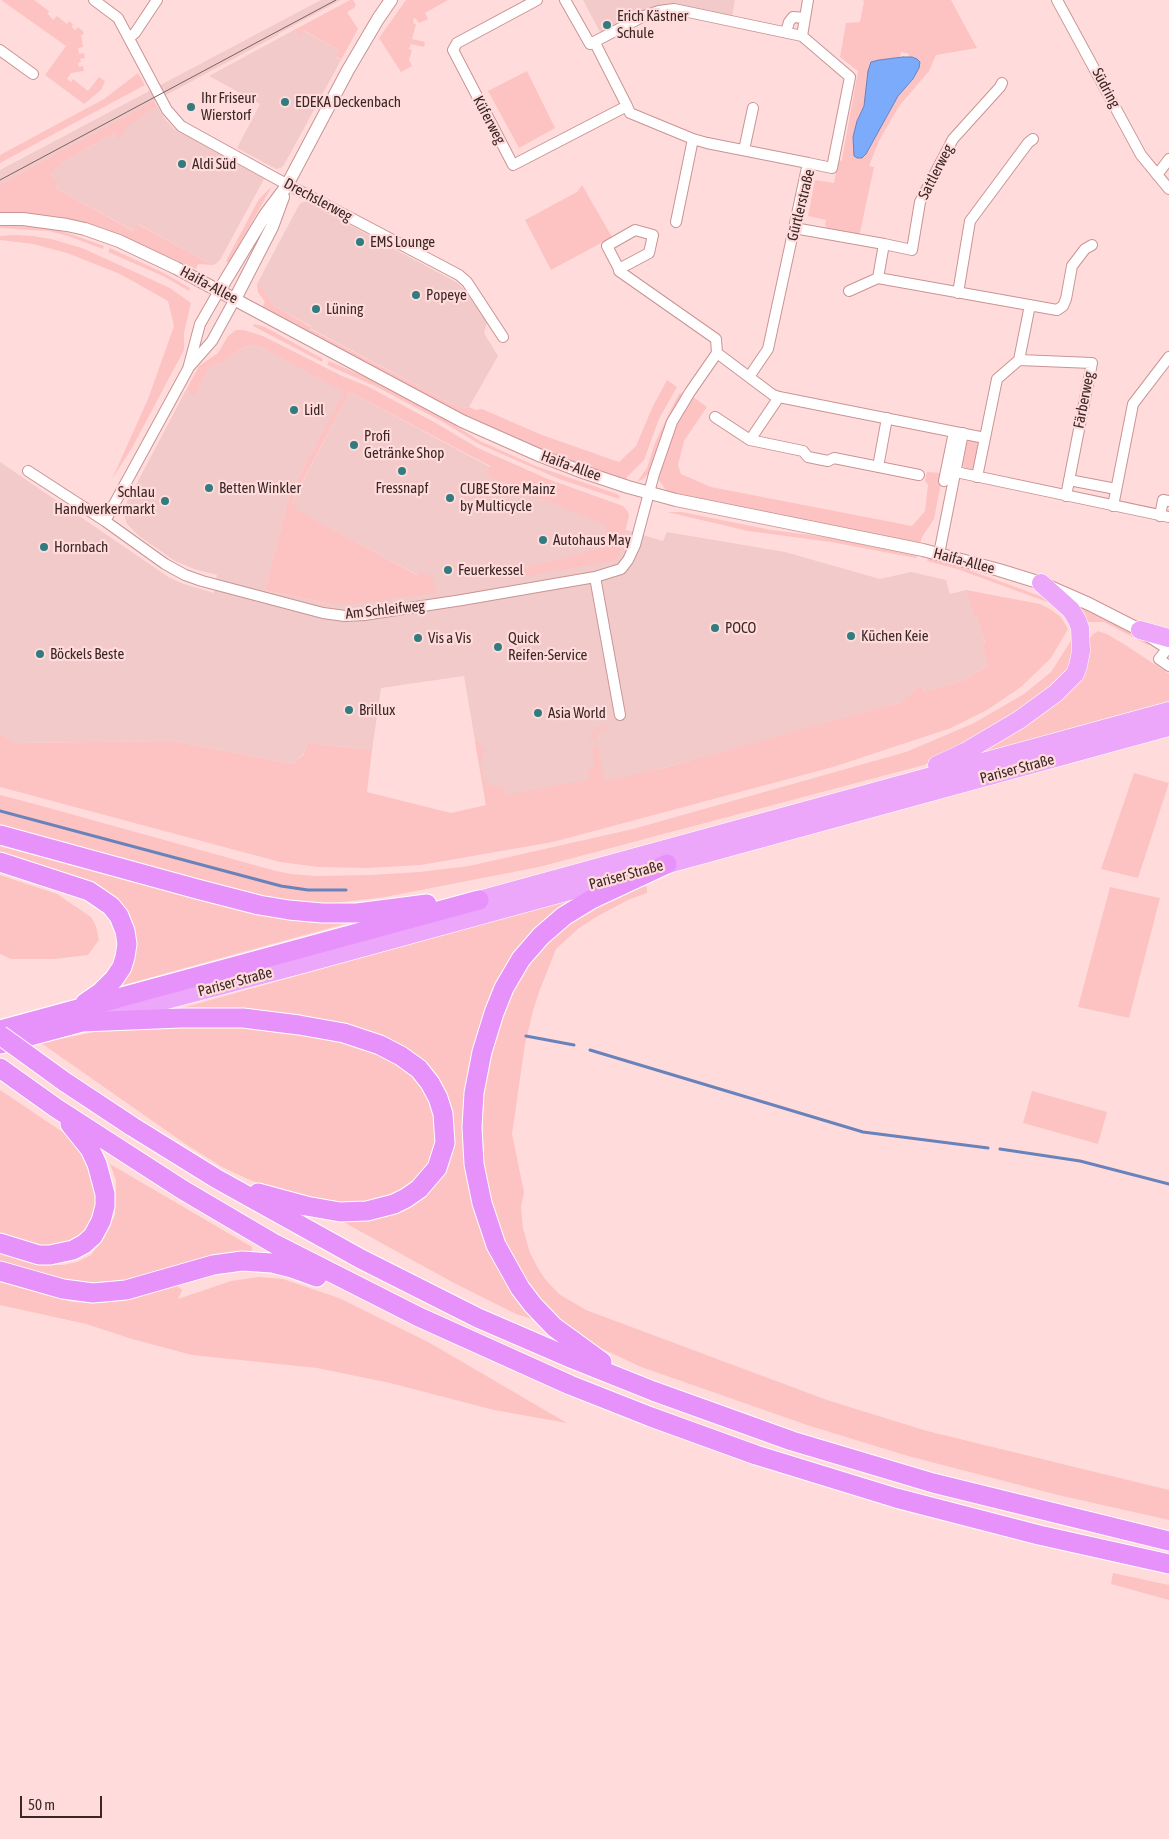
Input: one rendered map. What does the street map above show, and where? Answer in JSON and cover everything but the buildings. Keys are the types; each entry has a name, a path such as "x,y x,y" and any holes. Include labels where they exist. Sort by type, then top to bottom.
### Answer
{"highway":[{"path":"855,796 917,774 965,752 1019,720 1068,682 1081,658 1080,628 1071,610 1041,584"},
{"path":"1140,630 1169,645"},
{"name":"Pariser Straße","path":"478,900 1169,711"},
{"name":"Pariser Straße","path":"78,1016 303,964 1169,727"},
{"path":"0,835 215,894 289,910 322,913 357,913 478,900"},
{"path":"0,862 89,890 112,906 119,916 125,931 127,944 126,957 122,967 114,979 78,1016"},
{"path":"654,1391 603,1363 577,1345 554,1327 520,1288 496,1245 488,1226 474,1164 472,1127 474,1093 482,1052 504,988 521,959 541,936 564,916 592,899 667,864"},
{"path":"0,1044 78,1016 478,900"},
{"path":"0,1030 78,1016 243,1018 299,1024 344,1033 380,1045 401,1056 418,1069 430,1083 438,1098 443,1114 445,1143 437,1168 419,1189 394,1204 367,1211 345,1212 327,1210 280,1200 217,1179"},
{"path":"0,1035 116,1116 217,1179 361,1259 462,1310 565,1355 759,1431 908,1476 1169,1541"},
{"path":"0,1068 56,1108 183,1190 236,1221 336,1276 419,1318 570,1385 756,1455 896,1498 1039,1535 1169,1564"},
{"path":"0,1243 39,1255 62,1254 84,1244 93,1236 101,1221 105,1206 105,1194 97,1164 90,1149 80,1135 56,1108"},
{"path":"0,1271 63,1289 93,1293 126,1290 213,1265 242,1261 272,1263 308,1273 386,1307 419,1318"}],"street":[{"name":"Drechslerweg","path":"94,0 118,18 167,110 181,126 287,186 459,275 467,282 503,337"},
{"path":"129,38 135,33 157,0"},
{"path":"105,521 188,369 212,341 272,227 287,186 348,70 378,19 392,0"},
{"name":"Küferweg","path":"537,0 457,43 453,50 513,165 627,106"},
{"path":"564,0 588,42 590,44 595,43 630,113 693,139 808,163"},
{"path":"802,36 808,0"},
{"name":"Südring","path":"1057,0 1141,155 1169,189"},
{"name":"Gürtlerstraße","path":"595,43 644,16 660,11 674,10 802,36 850,77 832,168 808,163 768,349 749,376"},
{"path":"786,32 792,17 799,16 805,18"},
{"path":"0,50 33,74"},
{"name":"Sattlerweg","path":"794,228 912,250 920,202 953,139 1000,88 1002,83"},
{"path":"744,150 753,108"},
{"path":"676,222 693,139"},
{"path":"958,293 970,221 1028,143 1033,139"},
{"path":"1157,175 1169,159"},
{"path":"188,369 200,324 265,215 287,186"},
{"name":"Haifa-Allee","path":"0,219 23,219 85,230 119,241 235,299 424,402 486,432 580,471 648,492 739,514 939,554 999,570 1041,584 1108,613 1140,630"},
{"path":"619,269 649,253 653,234 635,230 606,246 619,269 716,340 717,353 672,422 648,492"},
{"path":"878,278 884,244"},
{"path":"849,291 878,278 1057,310 1063,306 1066,299 1072,266 1085,249 1092,245"},
{"path":"977,477 997,379 1019,360 1030,305"},
{"path":"717,353 773,395 779,397 985,438"},
{"path":"1113,506 1133,404 1169,357"},
{"name":"Färberweg","path":"1019,360 1092,363 1066,496"},
{"path":"750,440 779,397"},
{"path":"715,417 750,440 804,451 808,457 828,461 834,458 919,475"},
{"path":"878,467 887,418"},
{"path":"939,554 950,478 959,433"},
{"name":"Am Schleifweg","path":"28,470 185,575 263,598 323,613 345,616 364,615 462,600 616,572 628,560 635,545 648,492"},
{"path":"950,478 977,477 1165,516 1163,500 1169,502"},
{"path":"1069,480 1116,489"},
{"path":"595,577 620,715"},
{"path":"1169,645 1159,659 1169,666"}],"shaded area":[{"path":"1,0 34,0 49,11 48,14 53,20 57,16 67,24 69,21 73,24 72,27 75,30 78,27 83,31 84,34 81,35 83,47 78,48 79,54 84,53 85,58 80,59 81,62 78,63 79,67 83,66 84,71 71,73 67,79 71,82 73,79 88,91 99,77 105,81 101,90 84,104 45,75 66,46"},
{"path":"321,0 341,0 0,184 0,170"},
{"path":"353,0 356,5 347,12 358,29 341,60 336,56 339,50 303,30 299,37 294,30"},
{"path":"406,0 448,0 425,13 428,19 419,23 414,18 413,23 416,24 412,39 425,42 424,47 411,44 409,49 412,50 409,60 412,66 401,72 379,38"},
{"name":"Erich Kästner Schule","path":"583,0 735,0 732,16 683,6 643,12 601,34"},
{"path":"862,0 951,0 977,48 936,55 929,71 900,105 879,141 869,166 874,167 859,237 829,231 825,225 826,220 808,216 815,180 834,183 838,160 841,161 842,159 858,71 840,57 846,23 860,22 864,1","holes":["901,52 909,54 908,57 913,57 919,68 914,79 898,96 866,154 857,121 864,106 900,57"]},
{"path":"294,30 299,36 302,30 339,50 337,58 341,60 284,165 276,169 237,148 260,104 209,76"},
{"path":"527,71 555,128 519,148 488,91"},
{"path":"138,73 145,85 0,163 0,155 104,99"},
{"path":"154,101 157,106 127,127 119,139 115,133 60,163 64,169 56,166 50,176 58,181 54,187 133,231 137,224 213,265 198,264 196,269 101,227 60,217 20,212 0,212 0,184"},
{"path":"157,106 174,129 264,179 220,260 216,264 213,265 138,224 134,231 54,187 50,176 56,165 63,168 60,163 115,133"},
{"path":"582,185 612,237 551,270 525,220 577,192"},
{"path":"271,187 229,263 226,261 259,199"},
{"path":"302,202 307,202 456,282 463,288 487,322 484,333 498,356 469,407 459,408 310,328 311,326 273,305 263,288 257,284"},
{"path":"0,226 49,228 104,246 103,249 49,231 0,228"},
{"path":"13,235 51,239 82,248 170,288 191,303 184,333 184,350 132,448 112,479 148,399 174,326 168,301 120,274 67,253 33,244 0,240 0,236"},
{"path":"110,248 164,273 190,288 189,291 163,276 108,252"},
{"path":"257,284 263,288 273,305 311,327 310,329 459,408 482,409 542,435 619,462 636,446 653,406 667,380 677,387 659,419 644,460 627,477 626,481 507,436 262,308 265,302 258,292"},
{"path":"254,324 265,327 323,359 322,362 253,326"},
{"path":"236,330 244,330 263,336 342,376 367,386 478,448 548,479 623,506 628,512 629,517 618,557 613,561 520,577 519,570 605,547 606,525 485,475 490,466 350,392 301,484 296,482 344,392 257,345 244,347 221,363 210,367 195,395 186,390 199,366 218,353 228,336"},
{"path":"257,345 345,392 290,493 265,590 331,604 418,575 294,509 296,505 292,502 350,392 490,467 485,475 606,524 663,541 667,532 785,552 880,579 911,572 946,580 950,594 966,590 974,616 977,616 983,636 985,644 982,645 988,666 964,680 924,692 922,686 920,686 909,698 902,702 801,731 632,776 486,805 464,676 381,688 372,750 307,743 304,753 293,764 173,741 14,743 0,733 0,462 170,578 214,593 217,575 194,569 175,561 139,536 127,524 125,511 127,502 186,390 195,394 210,367 221,363 244,347"},
{"path":"329,361 368,378 445,419 480,441 536,466 617,494 620,496 619,499 559,479 479,444 443,422 377,387 327,365"},
{"path":"683,392 666,425 648,474 637,482 647,468 655,443 672,407 679,394"},
{"path":"693,397 707,407 684,441 678,465 681,474 711,487 912,526 925,511 928,485 925,481 927,472 943,473 934,519 922,537 920,544 670,493 659,480 659,473 677,425"},
{"path":"971,438 977,439 979,443 974,468 969,471 963,465 967,443"},
{"path":"290,493 295,496 292,502 297,505 295,509 417,575 420,571 433,578 436,593 354,604 331,604 265,590"},
{"path":"667,512 682,512 771,530 833,538 918,555 916,558 831,542 748,531"},
{"path":"928,557 950,563 1051,600 1057,604 1065,617 1050,603 957,569 927,561"},
{"path":"966,590 1040,604 1061,617 1068,629 1051,658 1021,687 987,710 951,728 833,767 553,842 421,865 368,868 318,867 280,862 0,787 0,733 14,743 173,741 293,764 304,754 307,743 372,750 367,792 451,813 486,805 475,742 479,742 482,747 486,747 480,763 484,780 490,785 504,788 506,795 590,779 588,771 594,766 592,748 596,747 594,738 590,739 590,737 598,727 606,725 607,730 595,733 605,781 663,768 902,702 921,685 924,692 964,680 988,666 982,645 985,643 983,636 977,616 974,617"},
{"path":"1075,604 1115,623 1150,644 1148,645 1104,622 1083,622"},
{"path":"1098,631 1127,646 1169,674 1169,701 973,755 1052,703 1090,638"},
{"path":"1072,639 1077,657 1058,685 939,759 924,765 539,867 385,897 335,903 298,903 223,887 0,828 0,795 291,874 315,876 370,875 469,866 633,829 906,752 974,723 1024,694 1051,672"},
{"path":"1134,773 1169,783 1138,878 1101,869"},
{"path":"0,842 366,918 116,987 128,917 0,855"},
{"path":"0,875 57,894 91,917 96,926 99,940 88,955 55,959 11,959 0,954"},
{"path":"644,886 647,887 647,893 628,900 598,916 579,928 556,949 533,1011 525,1044 512,1134 524,1192 521,1207 523,1228 530,1253 545,1279 559,1294 586,1310 827,1400 927,1431 1169,1490 1169,1520 1058,1495 908,1456 810,1426 641,1367 584,1340 560,1321 543,1304 521,1275 496,1224 487,1187 484,1161 482,1119 486,1074 503,1013 515,987 533,959 547,943 570,923 610,900"},
{"path":"1110,887 1160,898 1129,1018 1078,1007"},
{"path":"588,895 553,918 480,1039 472,1193 538,1321 516,1314 454,1283 336,1218 417,1199 450,1113 389,1042 171,1011"},
{"path":"214,1024 344,1042 383,1057 414,1074 427,1091 436,1112 438,1148 427,1168 413,1184 395,1196 352,1206 291,1195 250,1180 222,1167 184,1143 41,1043 94,1032 163,1025"},
{"path":"0,1090 79,1143 100,1192 94,1226 69,1245 34,1247 0,1234"},
{"path":"1032,1091 1107,1112 1098,1144 1023,1123"},
{"path":"110,1164 252,1247 252,1253 107,1284 70,1283 0,1264 0,1251 43,1265 63,1265 77,1262 91,1255 104,1238 115,1215 116,1180"},
{"path":"259,1277 283,1279 339,1298 430,1343 567,1423 494,1410 390,1383 317,1368 192,1355 86,1324 0,1305 0,1282 73,1302 97,1303 134,1299 175,1284 182,1290 178,1299 231,1281"},
{"path":"1113,1573 1169,1585 1169,1600 1111,1584"}],"water":[{"path":"903,57 917,59 920,62 919,68 913,79 898,96 866,154 862,158 857,158 854,156 853,137 857,121 864,106 868,71 871,62"}],"waterway":[{"path":"0,811 281,886 308,890 346,890"},
{"path":"526,1036 574,1045"},
{"path":"590,1050 863,1132 988,1148"},
{"path":"1000,1149 1080,1161 1169,1184"}],"tram line":[{"path":"0,180 336,0"}],"place":[{"name":"Erich Kästner Schule","path":"607,25"},
{"name":"EDEKA Deckenbach","path":"285,102"},
{"name":"Ihr Friseur Wierstorf","path":"191,107"},
{"name":"Aldi Süd","path":"182,164"},
{"name":"EMS Lounge","path":"360,242"},
{"name":"Popeye","path":"416,295"},
{"name":"Lüning","path":"316,309"},
{"name":"Lidl","path":"294,410"},
{"name":"Profi Getränke Shop","path":"354,445"},
{"name":"Fressnapf","path":"402,471"},
{"name":"Betten Winkler","path":"209,488"},
{"name":"CUBE Store Mainz by Multicycle","path":"450,498"},
{"name":"Schlau Handwerkermarkt","path":"165,501"},
{"name":"Autohaus May","path":"543,540"},
{"name":"Hornbach","path":"44,547"},
{"name":"Feuerkessel","path":"448,570"},
{"name":"POCO","path":"715,628"},
{"name":"Küchen Keie","path":"851,636"},
{"name":"Vis a Vis","path":"418,638"},
{"name":"Quick Reifen-Service","path":"498,647"},
{"name":"Böckels Beste","path":"40,654"},
{"name":"Brillux","path":"349,710"},
{"name":"Asia World","path":"538,713"}]}
